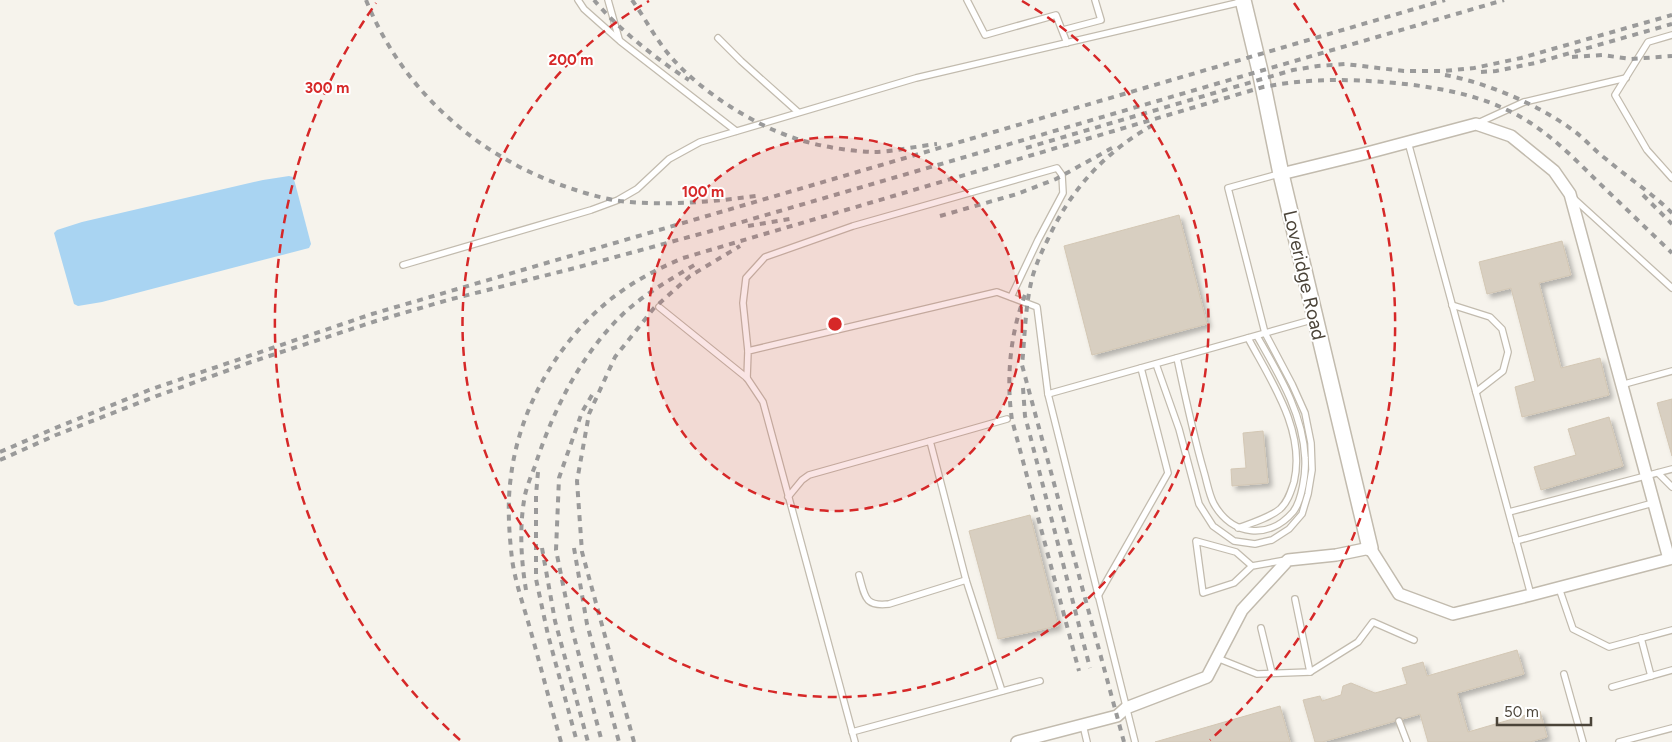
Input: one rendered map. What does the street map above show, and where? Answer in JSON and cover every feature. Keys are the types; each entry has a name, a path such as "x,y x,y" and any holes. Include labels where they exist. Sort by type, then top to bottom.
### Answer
{"street":[{"name":"Loveridge Road","path":"1245,1 1281,174 1370,548"},
{"path":"1017,742 1117,716 1126,708 1206,677 1242,610 1288,560 1336,555 1370,548 1399,594 1453,614 1531,596 1670,559 1653,503 1570,194 1554,171 1511,136 1476,124 1281,174"}],"lane":[{"path":"578,0 584,9 620,41 736,131"},
{"path":"608,0 620,41"},
{"path":"968,0 985,35 1056,15 1067,43"},
{"path":"1063,30 1101,20 1096,0"},
{"path":"403,265 591,210 618,200 637,189 669,159 700,142 916,78 1245,1"},
{"path":"1672,35 1648,42 1615,95 1647,150 1672,178"},
{"path":"718,38 798,112"},
{"path":"1476,124 1524,102 1626,78"},
{"path":"1408,142 1531,596"},
{"path":"747,378 748,352 743,303 746,278 765,257 853,226 1057,168 1062,176 1063,193 1011,297"},
{"path":"1156,364 1179,429 1199,504 1213,526 1234,541 1254,544 1272,540 1289,529 1302,514 1308,494 1312,470 1311,443 1305,413 1265,333 1228,188 1281,174"},
{"path":"1570,194 1672,288"},
{"path":"748,352 998,292 1037,307 1048,394 1135,742"},
{"path":"1452,306 1490,317 1502,329 1508,352 1502,371 1476,392"},
{"path":"659,307 747,378 763,402 855,742"},
{"path":"1048,394 1315,319"},
{"path":"1177,358 1195,441 1213,504 1225,519 1238,528 1252,531 1268,529 1281,522 1294,511 1305,476 1305,457 1301,432 1292,405 1280,377 1257,336"},
{"path":"1238,528 1281,508 1291,494 1297,468 1294,439 1286,413 1272,382 1248,338"},
{"path":"1098,596 1168,473 1141,368"},
{"path":"1621,385 1672,371"},
{"path":"788,497 802,480 809,475 1007,419"},
{"path":"930,441 966,580 1002,691"},
{"path":"1508,512 1672,469"},
{"path":"1658,472 1672,487"},
{"path":"1516,541 1653,503"},
{"path":"1252,566 1236,552 1196,541 1203,593 1234,583 1252,566 1288,560"},
{"path":"859,575 864,596 870,602 877,605 889,604 966,580"},
{"path":"1559,588 1573,629 1609,647 1672,630"},
{"path":"1295,599 1310,672"},
{"path":"1217,658 1256,674 1310,672 1358,642 1373,622 1414,640"},
{"path":"1261,628 1272,673"},
{"path":"1641,638 1651,676"},
{"path":"1612,686 1672,670"},
{"path":"1564,674 1583,742"},
{"path":"852,732 1040,681"},
{"path":"1399,721 1407,742"},
{"path":"1083,725 1086,742"},
{"path":"1619,742 1672,728"}],"water":[{"path":"293,177 295,183 311,244 309,248 102,302 78,306 74,304 54,233 57,230 82,222 263,180"}],"building":[{"path":"1179,215 1207,324 1092,355 1064,246"},
{"path":"1562,241 1571,275 1539,283 1561,368 1600,358 1609,395 1522,417 1515,387 1535,381 1511,288 1487,294 1479,262"},
{"path":"1672,399 1672,456 1657,403"},
{"path":"1609,417 1623,466 1541,490 1534,467 1576,455 1568,429"},
{"path":"1263,431 1268,483 1232,486 1231,469 1246,468 1243,433"},
{"path":"1030,515 1058,626 998,639 969,531"},
{"path":"1517,650 1524,674 1457,693 1468,732 1540,711 1547,737 1530,742 1428,742 1420,714 1322,742 1315,742 1303,700 1320,696 1322,701 1341,695 1343,686 1351,683 1375,693 1407,684 1402,668 1423,662 1427,676"},
{"path":"1280,706 1290,742 1155,742"}],"railway":[{"path":"366,0 381,32 419,88 468,134 496,154 526,170 573,189 620,201 688,203 756,196"},
{"path":"594,0 639,43 689,80"},
{"path":"632,0 660,43 696,82 727,105 761,124 803,141 853,151 880,152 937,144"},
{"path":"0,452 149,390 372,314 1445,0"},
{"path":"0,460 56,435 154,397 251,362 376,321 448,300 711,231 1504,0"},
{"path":"1026,148 1293,70 1345,64 1404,71 1444,71 1474,68 1521,58 1672,15"},
{"path":"1481,72 1535,63 1672,24"},
{"path":"1572,57 1602,55 1631,59 1672,56"},
{"path":"1445,75 1478,83 1513,96 1560,121 1672,213"},
{"path":"561,742 517,584 512,559 509,497 516,448 524,421 536,394 566,345 606,303 635,282 676,261 1263,87 1330,80 1396,83 1448,91 1481,100 1513,113 1538,128 1564,149 1672,253"},
{"path":"1124,742 1022,365 1030,286 1036,266 1058,220 1080,187 1107,158 1158,122"},
{"path":"940,216 1017,194 1056,179 1112,148"},
{"path":"1643,195 1672,224"},
{"path":"748,226 795,218"},
{"path":"634,742 582,552 577,481 589,414 615,357 654,308 690,276 740,246"},
{"path":"526,590 521,543 525,495 550,424 570,384 594,346 624,313 650,293 696,264"},
{"path":"1025,295 1016,325 1011,357 1009,389 1012,420 1079,671"},
{"path":"1023,388 1025,416 1090,668"},
{"path":"592,395 582,412 559,478 556,550 572,629 602,742"},
{"path":"538,472 536,495 536,579 548,635 577,742"},
{"path":"542,548 555,621 588,742"},
{"path":"574,548 587,624 619,742"}]}
